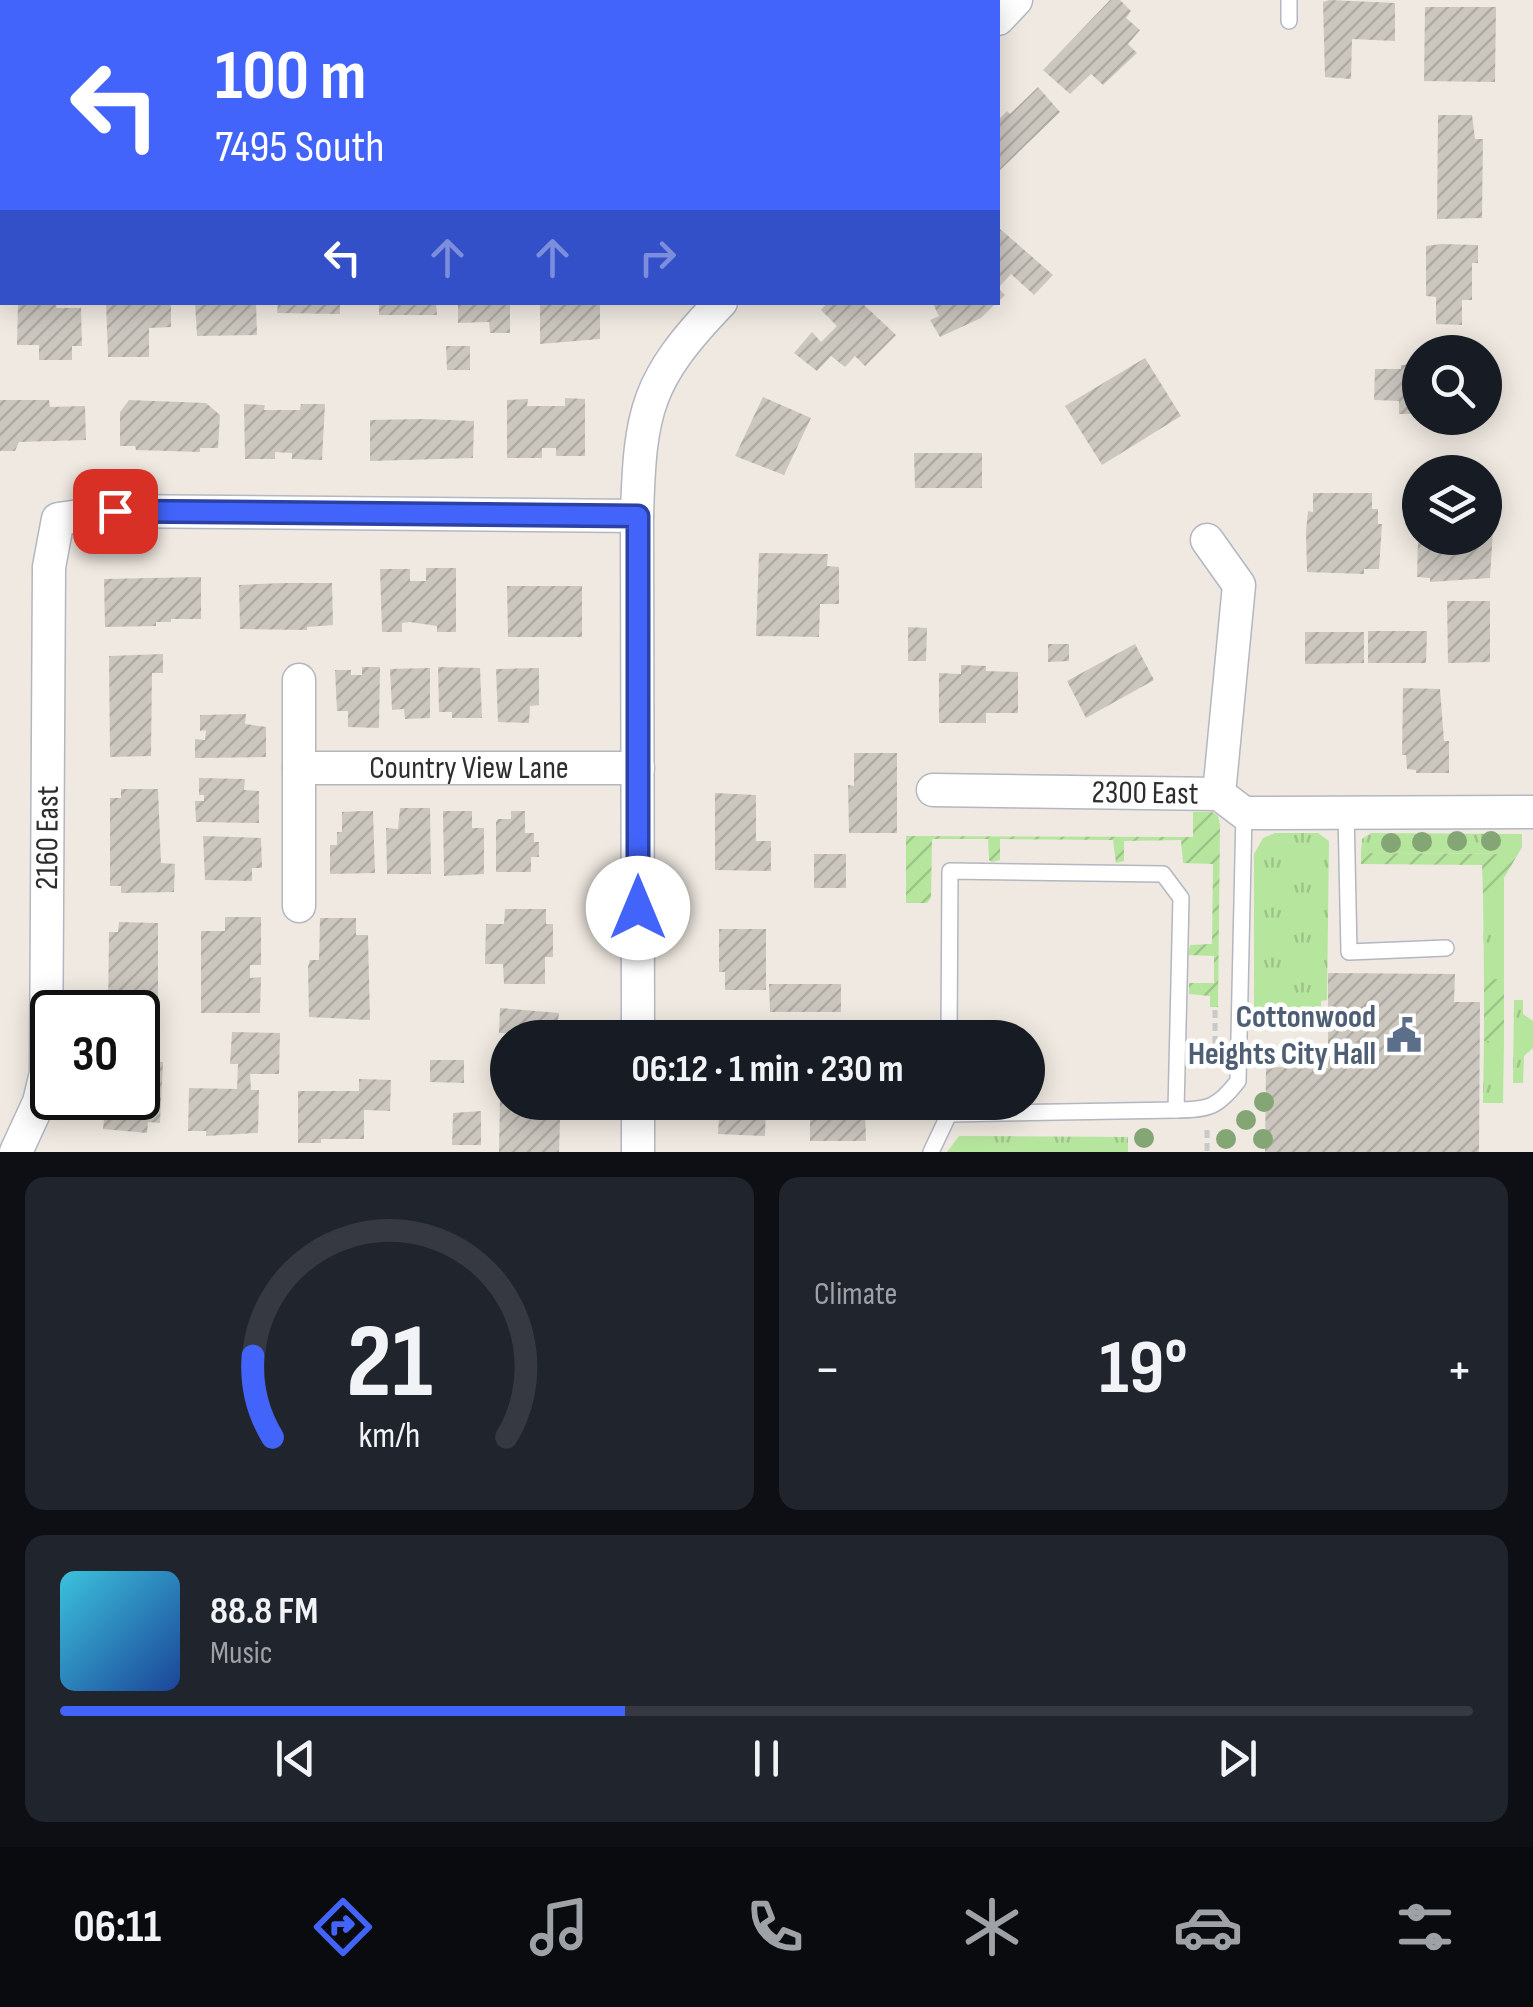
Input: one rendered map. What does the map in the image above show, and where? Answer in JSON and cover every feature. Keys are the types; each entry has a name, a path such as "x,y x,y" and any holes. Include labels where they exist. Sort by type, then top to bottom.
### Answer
{"street":[{"path":"638,1020 641,438 660,375 699,310"},
{"name":"2160 East","path":"16,1152 39,1102 46,1073 48,566 58,519 115,511 638,516"},
{"path":"1207,540 1239,585 1232,803"},
{"path":"299,680 299,906"},
{"name":"Country View Lane","path":"299,768 638,768"},
{"name":"2300 East","path":"932,790 1346,812 1533,812"},
{"path":"638,1120 638,1152"}],"lane":[{"path":"1289,0 1289,21"},
{"path":"1045,1109 1205,1110 1224,1099 1238,1080 1232,803"},
{"path":"1346,812 1349,952 1446,948"},
{"path":"949,1020 950,870 1163,874 1181,898 1176,1110"},
{"path":"931,1152 944,1120"}],"path":[{"path":"1214,1058 1215,1010"},
{"path":"1208,1130 1208,1152"}],"green space":[{"path":"1193,812 1212,812 1218,816 1220,825 1218,1007 1210,1007 1210,996 1189,994 1189,983 1214,983 1214,956 1188,955 1190,945 1212,944 1213,864 1183,863 1181,840 1124,841 1124,861 1116,863 1113,840 1000,839 1000,860 992,862 988,839 932,839 931,898 927,903 906,903 906,836 1193,837"},
{"path":"1275,833 1318,833 1329,841 1327,1000 1321,1001 1321,1017 1254,1016 1254,854 1263,838"},
{"path":"1371,833 1522,834 1522,847 1518,854 1361,853 1362,839"},
{"path":"1361,853 1518,854 1504,878 1504,893 1483,893 1482,865 1361,864"},
{"path":"1483,893 1504,893 1504,979 1484,979"},
{"path":"1484,979 1504,979 1504,1041 1484,1041"},
{"path":"1514,1000 1523,1000 1523,1014 1533,1021 1533,1048 1524,1056 1523,1083 1513,1083"},
{"path":"1484,1041 1504,1041 1503,1103 1483,1103"},
{"path":"959,1136 1128,1137 1128,1152 947,1152"}],"building":[{"path":"1110,0 1120,0 1131,11 1126,18 1140,30 1128,44 1137,53 1103,85 1091,74 1070,94 1043,70"},
{"path":"1323,2 1395,3 1395,41 1352,39 1351,79 1325,77"},
{"path":"1425,7 1496,7 1495,82 1424,81"},
{"path":"1038,87 1060,112 1000,170 1000,118 1007,111 1010,114"},
{"path":"1438,115 1472,115 1475,139 1483,139 1482,218 1437,219"},
{"path":"1000,229 1053,275 1034,295 1011,274 1000,286"},
{"path":"1478,245 1478,263 1472,263 1472,300 1462,300 1462,325 1436,324 1436,297 1426,296 1426,246"},
{"path":"18,305 81,308 82,346 72,346 72,360 39,360 39,345 17,345"},
{"path":"106,305 171,305 171,327 149,328 149,357 108,357"},
{"path":"195,305 256,305 257,335 197,336"},
{"path":"278,305 340,305 340,314 277,313"},
{"path":"379,305 436,305 437,315 379,315"},
{"path":"458,305 510,305 510,333 490,333 489,322 458,323"},
{"path":"540,305 600,305 600,339 540,344"},
{"path":"825,305 864,305 896,335 865,366 855,356 845,367 831,356 817,371 794,353 812,332 821,342 837,326 821,310"},
{"path":"934,305 994,305 981,318 940,337 930,320 939,316"},
{"path":"446,346 470,346 470,370 447,370"},
{"path":"1145,358 1181,416 1102,465 1065,406"},
{"path":"1401,365 1402,414 1399,414 1399,401 1374,400 1375,369 1401,369"},
{"path":"763,397 811,418 784,475 735,456"},
{"path":"565,398 585,399 585,456 556,456 556,448 542,448 542,458 507,458 507,400 528,399 527,406 565,406"},
{"path":"0,400 49,400 50,407 85,406 86,440 19,442 15,451 0,451"},
{"path":"129,400 206,403 220,415 218,448 200,448 200,452 120,446 120,412"},
{"path":"244,404 265,405 264,410 300,410 301,404 325,404 322,460 292,459 292,453 275,452 275,459 245,459"},
{"path":"370,420 474,421 473,458 370,461"},
{"path":"914,453 982,453 982,488 915,488"},
{"path":"1313,493 1372,493 1372,509 1378,509 1378,524 1382,524 1379,569 1364,569 1364,574 1307,572 1306,532 1308,511 1313,512"},
{"path":"759,553 828,554 827,566 839,567 839,604 820,604 819,637 756,636"},
{"path":"1418,555 1491,555 1490,578 1430,582 1430,578 1417,577"},
{"path":"426,568 456,568 456,632 437,632 437,626 410,622 402,623 402,632 382,632 380,569 410,569 410,581 426,581"},
{"path":"201,577 201,619 171,619 156,622 156,626 105,627 104,579"},
{"path":"332,583 333,625 307,630 240,629 239,585"},
{"path":"507,586 582,586 582,637 508,637"},
{"path":"1447,601 1490,601 1490,662 1448,663"},
{"path":"908,627 927,628 926,661 908,661"},
{"path":"1368,631 1427,631 1426,663 1368,663"},
{"path":"1305,632 1364,632 1364,663 1305,664"},
{"path":"1048,644 1069,644 1069,661 1048,662"},
{"path":"1135,644 1154,680 1086,718 1067,681"},
{"path":"163,654 163,673 152,673 151,756 110,757 109,656"},
{"path":"961,665 1018,672 1018,713 986,713 986,723 939,723 939,673 961,674"},
{"path":"362,667 380,667 379,728 348,727 348,711 337,711 335,670 362,675"},
{"path":"438,667 480,668 482,718 452,718 452,712 439,712"},
{"path":"430,668 430,718 405,719 404,709 392,710 390,669"},
{"path":"539,668 539,705 530,706 529,723 498,722 496,669"},
{"path":"1403,688 1440,689 1444,741 1449,741 1449,773 1416,773 1407,769 1406,755 1402,755"},
{"path":"246,714 245,724 266,727 266,757 195,758 195,739 205,740 206,730 200,731 200,715"},
{"path":"854,753 897,753 897,833 849,833 848,785 854,786"},
{"path":"199,778 245,779 244,790 259,791 259,823 196,822 195,801 204,801 204,795 199,795"},
{"path":"121,789 158,789 161,863 175,864 174,892 121,893 121,886 110,886 110,798 121,798"},
{"path":"715,793 756,795 756,841 771,841 771,871 715,870"},
{"path":"400,808 430,808 431,874 387,874 386,828 398,829"},
{"path":"373,811 375,873 330,874 330,845 337,845 337,832 342,832 342,812"},
{"path":"443,811 472,811 472,828 484,828 484,874 444,876"},
{"path":"511,811 525,811 525,833 534,833 534,842 539,842 539,857 531,857 531,872 496,872 496,822 511,819"},
{"path":"203,836 261,838 262,868 252,868 252,881 205,880"},
{"path":"814,854 846,854 846,888 814,888"},
{"path":"505,909 546,909 546,924 553,924 553,957 545,957 545,984 504,984 503,964 485,964 486,924 504,924"},
{"path":"225,917 261,917 261,965 250,965 250,978 261,977 260,1013 201,1013 201,931 225,931"},
{"path":"320,918 356,918 356,935 368,935 370,1020 309,1017 308,967 310,960 319,960"},
{"path":"119,922 158,923 158,990 108,990 109,932 118,932"},
{"path":"719,929 766,929 766,990 725,990 725,972 719,972"},
{"name":"Cottonwood Heights City Hall","path":"1328,973 1455,974 1454,1002 1480,1002 1479,1152 1265,1152 1266,1067 1328,1068"},
{"path":"769,984 841,984 841,1012 770,1012"},
{"path":"500,1008 559,1013 558,1020 500,1020"},
{"path":"232,1032 280,1033 279,1074 250,1074 251,1090 259,1090 258,1133 206,1136 206,1131 188,1131 189,1088 237,1089 238,1064 230,1064"},
{"path":"430,1060 464,1060 464,1083 430,1082"},
{"path":"160,1062 163,1062 160,1123 148,1122 147,1133 103,1129 104,1120 160,1120"},
{"path":"359,1079 391,1080 390,1111 364,1110 364,1139 298,1143 298,1091 359,1091"},
{"path":"481,1111 481,1145 452,1145 453,1113"},
{"path":"500,1120 560,1120 559,1152 499,1152"},
{"path":"719,1120 765,1120 765,1136 718,1134"},
{"path":"810,1120 865,1120 866,1141 810,1141"}],"place":[{"name":"Cottonwood Heights City Hall","path":"1404,1035"}],"route":[{"path":"115,511 638,516 638,908"}]}
